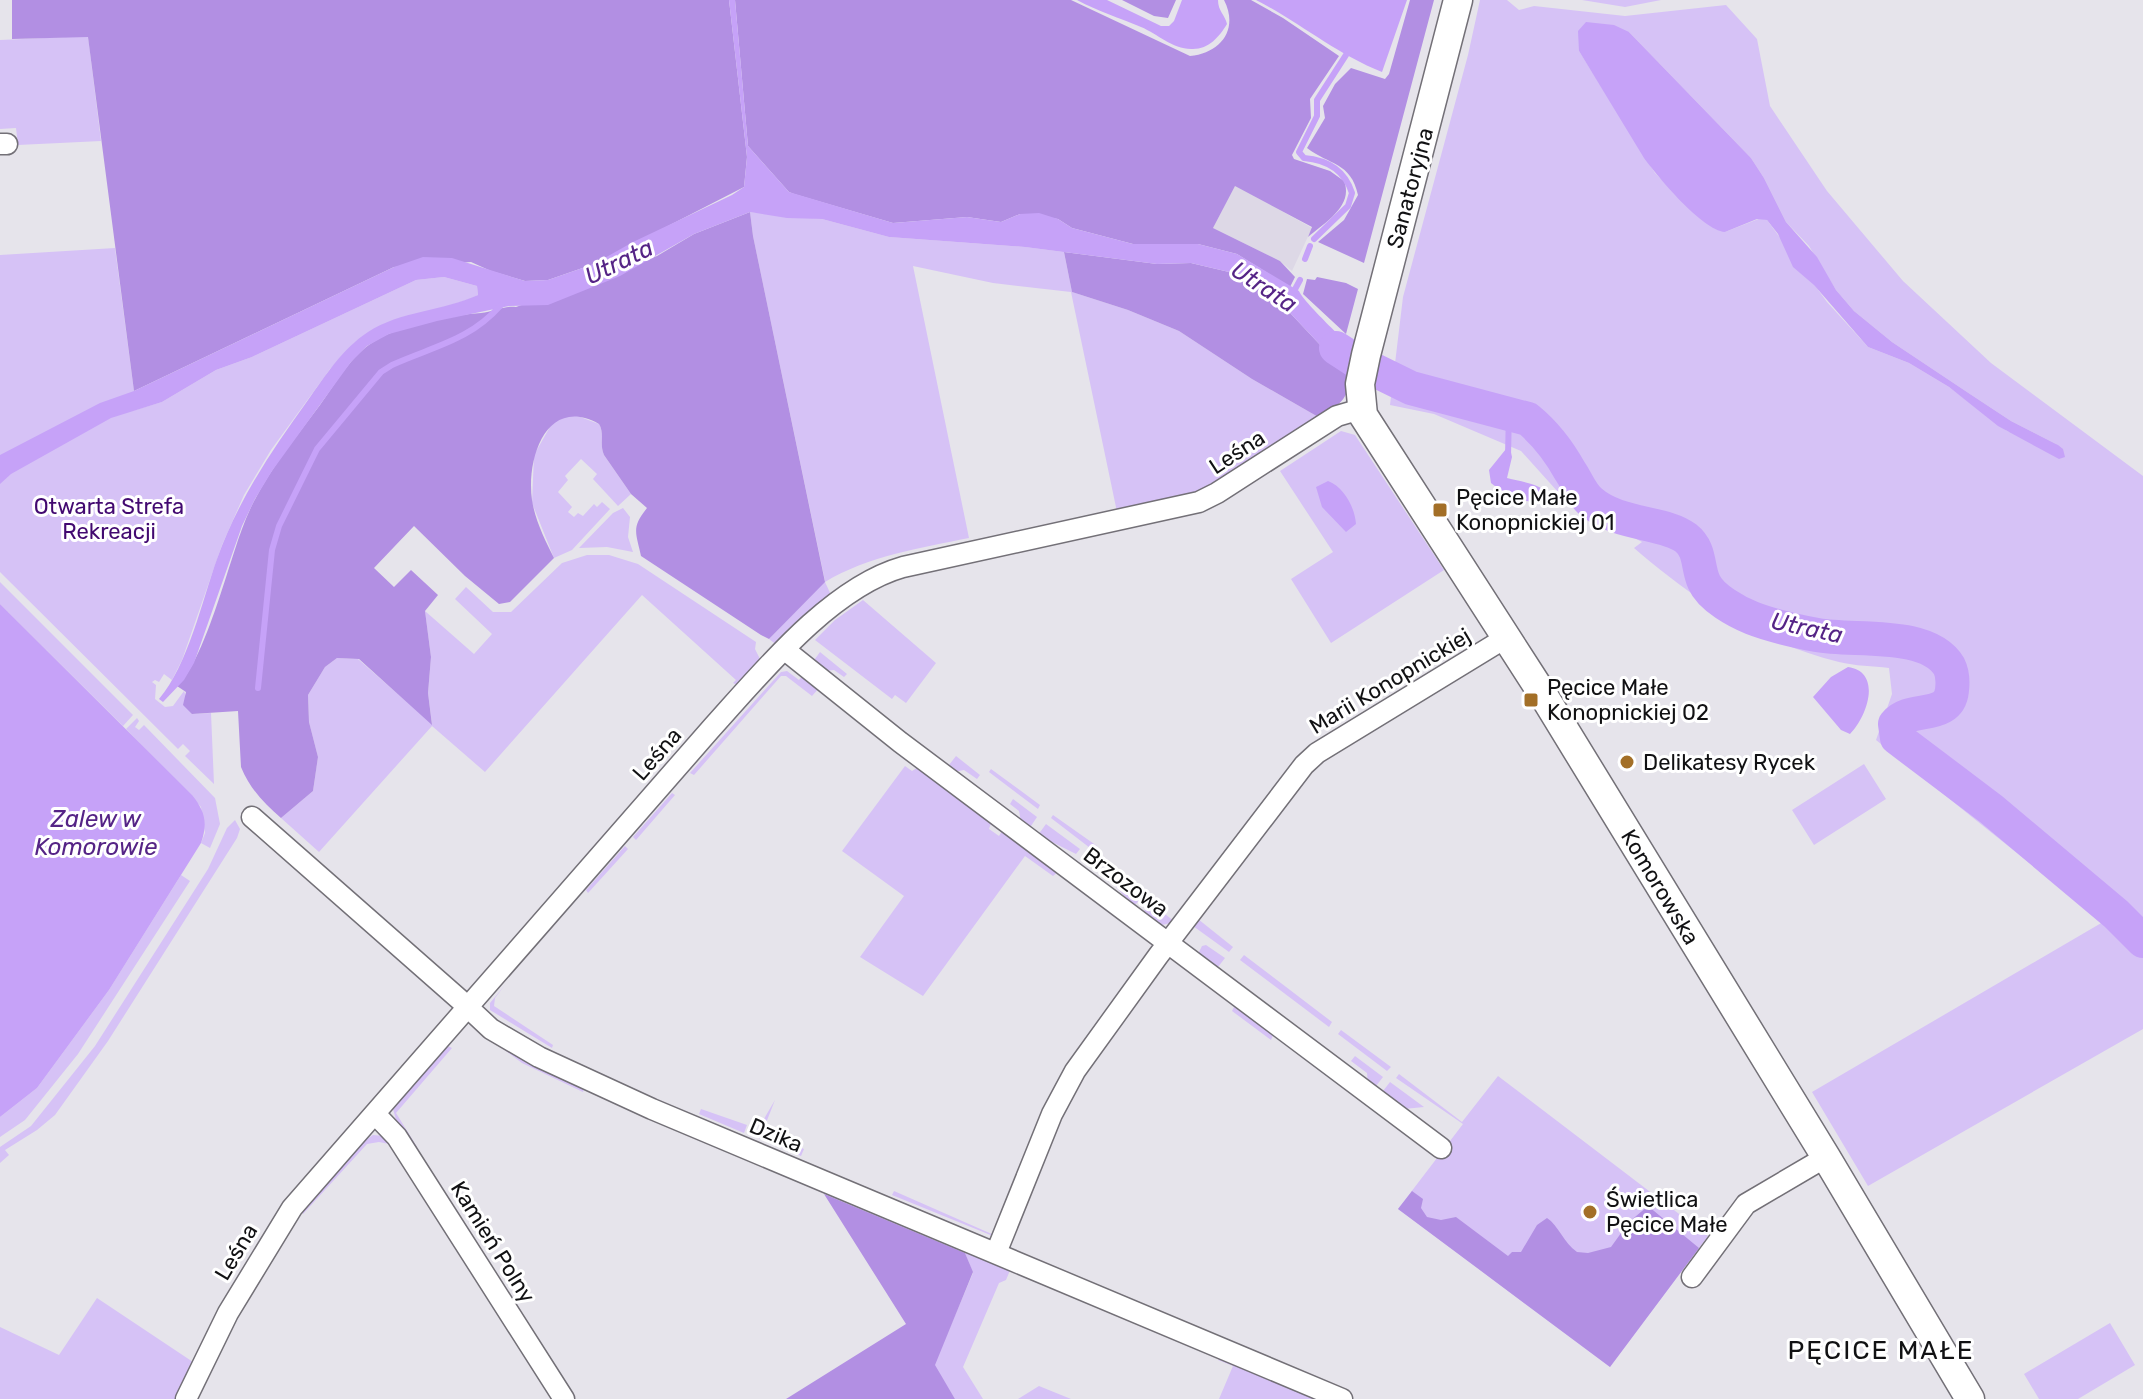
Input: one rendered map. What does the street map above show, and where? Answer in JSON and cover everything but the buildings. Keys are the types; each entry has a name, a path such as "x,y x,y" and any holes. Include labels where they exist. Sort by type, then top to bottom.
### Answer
{"street":[{"name":"Sanatoryjna","path":"1361,409 1364,365 1458,0"},
{"name":"Komorowska","path":"1361,409 1370,429 1507,637 1826,1157 1970,1399"},
{"name":"Leśna","path":"186,1399 228,1313 287,1215 709,731 785,650 843,597 887,572 1199,502 1228,487 1337,416 1361,409"},
{"name":"Marii Konopnickiej","path":"996,1253 1052,1114 1067,1085 1308,760 1507,637"},
{"name":"Brzozowa","path":"785,650 900,742 1441,1148"},
{"name":"Dzika","path":"252,817 481,1021 503,1036 590,1082 1342,1399"},
{"name":"Kamień Polny","path":"376,1115 403,1145 564,1399"},
{"path":"1692,1277 1746,1204 1826,1157"}],"shaded area":[{"path":"12,0 729,0 747,157 744,187 594,264 548,280 525,281 471,262 394,267 134,391 88,37 12,39"},
{"path":"735,0 1071,0 1190,56 1210,50 1224,38 1229,21 1224,0 1251,0 1339,56 1310,99 1311,118 1292,155 1294,159 1330,171 1344,181 1345,198 1336,213 1308,237 1312,227 1235,186 1213,228 1280,261 1295,277 1290,287 1237,254 1198,244 1133,244 1072,228 1058,219 1020,214 1001,222 967,217 893,223 794,194 748,146"},
{"path":"1122,0 1176,0 1168,18 1154,16"},
{"path":"1410,0 1434,0 1364,263 1318,242 1344,220 1358,195 1355,184 1345,170 1307,148 1325,118 1323,106 1335,84 1351,68 1385,79 1389,74"},
{"path":"1235,185 1312,228 1292,271 1280,261 1213,228"},
{"path":"750,212 825,582 769,639 761,635 641,556 636,530 647,508 631,494 604,455 599,424 581,417 566,418 553,424 544,435 537,450 531,483 535,515 554,558 510,602 499,604 414,526 374,568 394,587 411,570 438,595 425,611 431,657 428,693 432,725 359,659 337,658 325,667 308,695 309,722 318,757 313,791 281,818 258,795 241,767 238,711 192,714 183,705 186,692 177,686 197,657 206,636 242,529 257,496 276,464 344,370 366,347 398,330 441,319 516,307 657,256 694,234"},
{"path":"1064,252 1157,264 1191,263 1229,272 1277,299 1338,364 1353,370 1346,394 1339,404 1320,418 1252,379 1179,331 1072,292"},
{"path":"1317,277 1358,289 1346,334 1303,294 1307,279 1315,280"},
{"path":"1412,1191 1423,1199 1421,1208 1427,1217 1441,1220 1456,1217 1508,1256 1512,1252 1521,1252 1537,1225 1547,1218 1577,1252 1588,1253 1611,1247 1629,1222 1648,1206 1699,1248 1610,1367 1398,1209"},
{"path":"824,1194 965,1253 973,1272 935,1365 955,1399 786,1399 906,1324"}],"green space":[{"path":"1480,0 1507,0 1519,10 1534,6 1625,16 1726,5 1757,39 1770,106 1827,191 1903,281 1991,363 2143,476 2143,1029 1868,1186 1812,1092 2103,922 1876,740 1892,694 1889,668 1839,662 1810,654 1730,618 1681,586 1634,548 1642,542 1567,502 1521,451 1434,414 1390,405 1403,297","holes":["1629,32 1751,158 1786,222 1809,246 1836,290 1854,311 1892,342 2011,421 2058,445 2007,431 1949,387 1909,363 1868,347 1827,302 1767,220 1761,218 1725,232 1675,193 1655,173 1579,51"]},
{"path":"1582,0 1661,0 1625,7"},
{"path":"88,36 101,141 18,145 16,128 0,129 0,40"},
{"path":"750,212 822,219 889,237 1064,252 1072,292 1179,331 1252,379 1320,418 1203,492 1117,512 1071,292 993,283 913,266 969,538 877,559 825,582 832,597 778,646 769,639 825,581"},
{"name":"Otwarta Strefa Rekreacji","path":"115,248 134,391 132,411 162,402 216,370 252,357 416,280 444,277 477,286 478,295 470,299 376,328 354,343 330,369 271,450 244,495 222,545 182,660 172,680 164,674 159,682 152,682 156,685 155,699 165,707 173,706 184,691 192,714 211,713 214,784 185,756 190,751 183,744 178,749 0,572 0,255"},
{"path":"575,415 599,424 604,455 631,494 618,506 593,479 597,474 581,459 565,476 568,480 558,492 572,507 568,512 574,517 578,513 583,516 594,504 597,507 602,502 610,509 572,550 554,558 532,503 534,455 551,425 559,418"},
{"path":"1341,431 1355,435 1444,570 1331,643 1291,579 1333,552 1280,471"},
{"path":"623,508 630,517 628,537 633,552 607,547 579,548 613,513"},
{"path":"587,555 609,555 638,564 756,642 755,649 762,663 737,685 733,683 736,680 642,595 485,772 432,726 319,852 281,818 313,791 318,757 309,722 308,695 325,667 337,658 358,659 432,724 428,693 431,657 425,611 474,654 492,634 455,599 466,587 493,612 511,612 562,563"},
{"path":"0,582 133,715 123,726 0,604"},
{"path":"863,600 936,663 906,703 895,695 892,699 815,640 835,620"},
{"path":"820,652 847,674 844,677 834,670 822,671 812,663"},
{"path":"787,671 799,680 803,675 819,688 812,696 786,676 781,676 694,775 690,773 781,672"},
{"path":"137,718 139,721 135,727 139,730 144,725 215,798 220,824 210,848 201,843 205,833 201,807 126,729"},
{"path":"956,756 980,775 977,779 964,770 953,772 949,769"},
{"path":"1864,764 1886,799 1814,845 1792,810"},
{"path":"905,766 912,771 920,766 992,820 989,829 999,836 1002,831 1059,871 1053,876 1025,856 923,996 860,957 904,896 842,851"},
{"path":"991,769 1040,805 1038,809 989,772"},
{"path":"672,793 675,795 636,840 633,837"},
{"path":"1013,799 1037,817 1031,826 1027,827 1021,822 1019,811 1010,804"},
{"path":"1053,815 1097,846 1094,851 1051,818"},
{"path":"235,820 240,829 237,838 108,1041 55,1115 5,1150 9,1155 0,1163 0,1147 31,1126 95,1046 208,869 227,828"},
{"path":"1046,824 1080,849 1076,854 1038,835"},
{"path":"625,846 628,849 588,893 586,890"},
{"path":"181,875 190,881 78,1054 25,1120 0,1137 0,1117 37,1088 109,990"},
{"path":"1113,876 1142,896 1136,904 1132,905 1112,882"},
{"path":"1150,902 1175,922 1162,925 1144,916"},
{"path":"1198,919 1233,947 1229,952 1193,926"},
{"path":"1206,945 1225,958 1218,967 1197,956 1202,946"},
{"path":"1244,955 1332,1022 1329,1027 1240,960"},
{"path":"505,985 495,998 494,1006 553,1045 552,1048 490,1010 490,1003"},
{"path":"1234,1007 1239,1007 1274,1033 1271,1040 1232,1011"},
{"path":"478,1030 584,1089 583,1092 522,1063"},
{"path":"1341,1030 1391,1067 1387,1071 1338,1034"},
{"path":"446,1045 452,1048 396,1113 417,1147 414,1150 397,1123 393,1109"},
{"path":"1355,1056 1383,1077 1376,1086 1368,1084 1367,1073 1351,1061"},
{"path":"1399,1074 1462,1122 1498,1076 1708,1236 1610,1367 1398,1209 1463,1124 1396,1078"},
{"path":"1390,1082 1424,1107 1404,1109 1383,1095"},
{"path":"775,1100 764,1128 775,1137 804,1149 801,1156 754,1136"},
{"path":"701,1109 747,1125 744,1133 699,1114"},
{"path":"373,1135 389,1140 418,1185 389,1144 367,1144 303,1214 301,1210"},
{"path":"825,1190 1011,1268 1006,1280 999,1283 963,1367 983,1399 955,1399 934,1365 973,1273 965,1253 824,1194"},
{"path":"894,1191 994,1235 892,1195"},
{"path":"97,1298 196,1364 178,1399 0,1399 0,1327 59,1355"},
{"path":"2110,1323 2135,1365 2078,1399 2039,1399 2024,1374"},
{"path":"1222,1356 1323,1399 1219,1399 1233,1366 1218,1360"},
{"path":"1039,1386 1071,1399 1018,1399"}],"water":[{"path":"729,0 735,0 748,146 789,192 893,223 967,217 1001,222 1020,214 1039,213 1058,219 1072,228 1133,244 1198,244 1237,254 1299,291 1358,352 1353,370 1338,364 1277,299 1229,272 1191,263 1157,264 1025,247 889,237 822,219 750,212 694,234 620,276 548,305 509,306 437,321 389,334 367,346 351,362 255,499 242,526 194,663 184,680 163,702 159,699 186,651 235,516 269,457 328,372 350,346 380,325 478,295 477,286 444,277 416,280 252,357 216,370 162,402 111,418 11,474 0,484 0,455 100,403 134,391 394,267 423,257 452,258 525,281 548,280 594,264 732,195 744,187 747,157"},
{"path":"1077,0 1107,0 1161,26 1169,26 1182,0 1218,0 1227,24 1209,45 1186,49"},
{"path":"1256,0 1407,0 1382,72 1349,56"},
{"path":"1586,22 1614,25 1629,32 1751,158 1786,222 1817,257 1836,290 1854,311 1892,342 2011,421 2058,445 2065,457 2059,459 1998,426 1949,387 1909,363 1868,347 1814,285 1793,267 1778,234 1767,220 1757,219 1725,232 1715,229 1693,213 1644,158 1579,51 1578,31"},
{"path":"1510,448 1512,457 1507,478 1542,488 1553,495 1550,501 1536,503 1519,499 1491,483 1489,470"},
{"path":"1328,481 1344,493 1353,511 1356,524 1346,532 1322,507 1316,487"},
{"name":"Zalew w Komorowie","path":"0,604 192,795 200,806 205,823 201,843 109,990 37,1088 0,1117"},
{"path":"1848,667 1859,671 1868,686 1866,707 1850,734 1841,730 1813,697 1831,677"}],"waterway":[{"path":"1314,239 1348,206 1352,193 1345,179 1334,168 1321,161 1304,158 1299,152 1317,116 1317,100 1346,55"},
{"path":"1305,259 1310,246"},
{"path":"1293,293 1300,280"},
{"path":"258,688 272,550 279,526 317,449 381,372 464,335 501,305"},
{"name":"Utrata","path":"1336,348 1411,388 1528,419 1556,449 1590,501 1614,515 1666,529 1686,538 1694,548 1707,588 1739,612 1801,632 1907,642 1939,655 1951,672 1949,700 1937,709 1902,718 1895,724 1897,738 1991,809 2116,914 2143,941"},
{"path":"1508,456 1509,412"},
{"path":"1547,498 1559,497 1580,487"}],"place":[{"name":"Pęcice Małe Konopnickiej 01","path":"1440,510"},
{"name":"Pęcice Małe Konopnickiej 02","path":"1531,700"},
{"name":"Delikatesy Rycek","path":"1627,762"},
{"name":"Świetlica Pęcice Małe","path":"1590,1212"}],"district":[{"name":"PĘCICE MAŁE","path":"1881,1350"}]}
